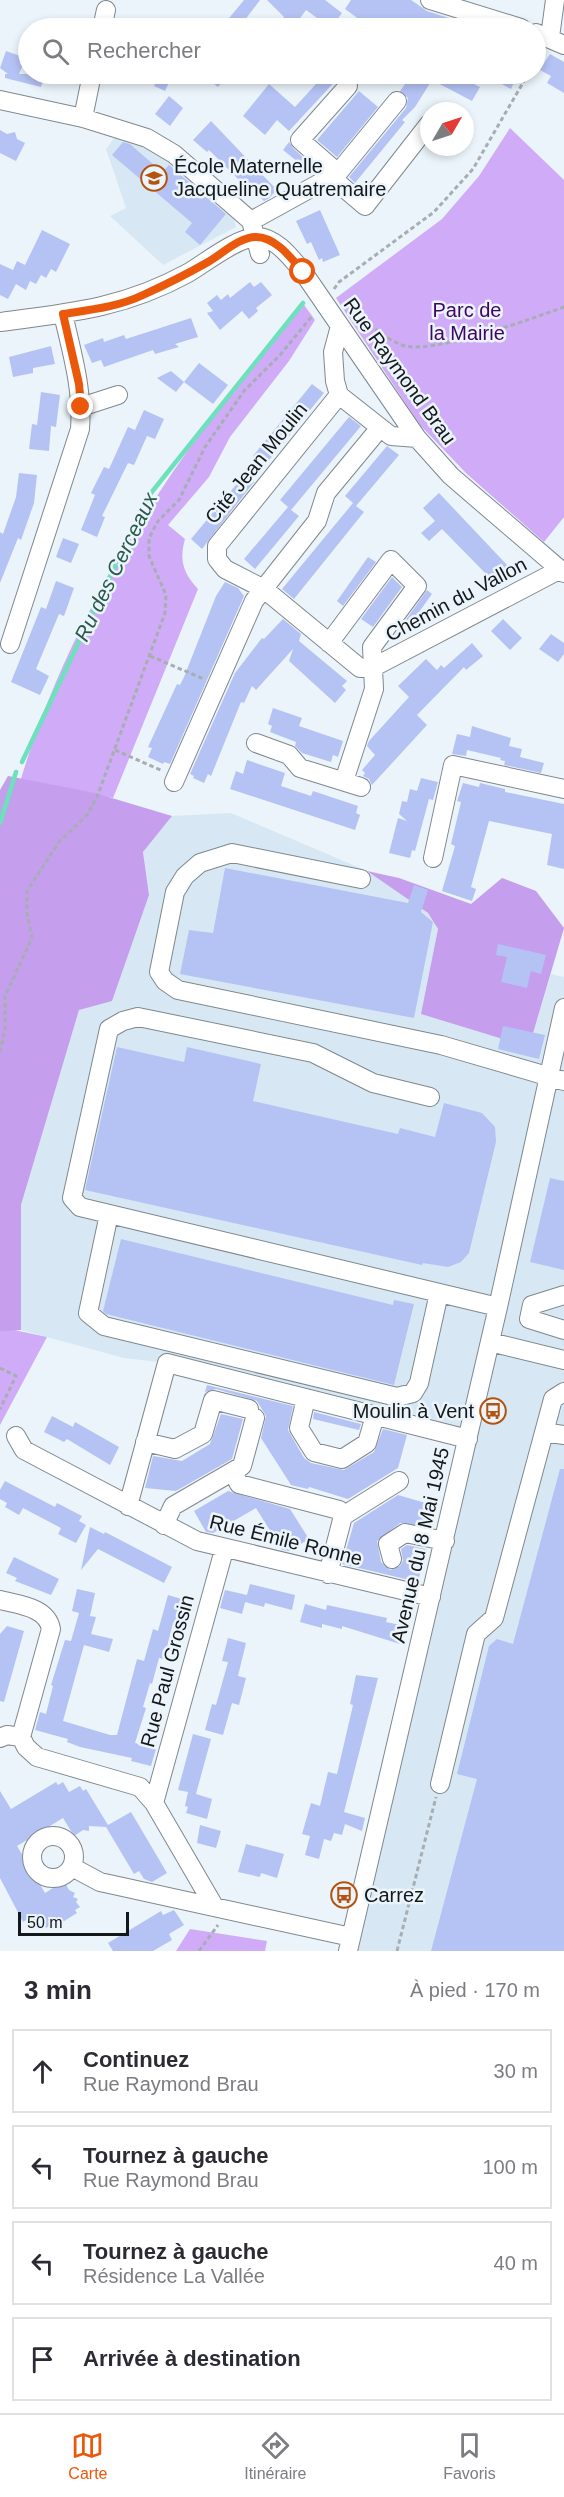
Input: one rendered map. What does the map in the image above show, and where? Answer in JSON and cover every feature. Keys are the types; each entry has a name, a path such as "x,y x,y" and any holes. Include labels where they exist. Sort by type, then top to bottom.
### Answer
{"street":[{"path":"430,0 488,18"},
{"path":"550,38 555,0"},
{"path":"104,18 106,10"},
{"path":"83,118 90,84"},
{"path":"348,86 300,140 365,206 420,136"},
{"name":"Rue Raymond Brau","path":"0,100 83,118 147,138 174,154 256,237 312,287 417,438 451,476 562,572"},
{"path":"0,322 110,306 140,297 210,261 235,244 256,237 335,175 397,100"},
{"path":"10,644 80,429 79,384 63,314"},
{"path":"340,327 333,352 335,381 339,395 379,429 391,436 417,438"},
{"path":"81,407 118,395"},
{"name":"Cité Jean Moulin","path":"264,589 225,569 217,559 217,546 339,395"},
{"path":"175,779 254,602 317,520 326,493 379,429"},
{"name":"Chemin du Vallon","path":"256,743 289,755 300,768 353,784 374,689 372,647 417,586 391,560 329,643"},
{"name":"Chemin du Vallon","path":"264,589 360,668 374,667 562,572"},
{"path":"432,858 453,765 564,789"},
{"path":"361,879 232,853 200,863 185,876 175,892 159,972 165,981 178,990 441,1045 556,1078"},
{"name":"Avenue du 8 Mai 1945","path":"350,1944 498,1307 556,1078 564,1008"},
{"path":"430,1097 373,1083 313,1053 138,1017 123,1021 109,1029 72,1198 80,1207 498,1307"},
{"path":"109,1214 88,1313 104,1326 397,1397 413,1393 420,1383 439,1293"},
{"path":"564,1295 532,1305 529,1319 564,1330"},
{"path":"490,1342 564,1360"},
{"path":"128,1506 167,1363 468,1439"},
{"path":"440,1784 476,1634 494,1618 553,1399 564,1392"},
{"path":"306,1398 299,1428 314,1452 342,1459 367,1443 375,1416"},
{"path":"146,1442 175,1449 203,1434 213,1400 252,1414 242,1466 173,1506 164,1525"},
{"path":"544,1432 564,1435"},
{"name":"Rue Émile Ronne","path":"16,1436 24,1450 197,1541 224,1550 431,1597"},
{"path":"233,1472 239,1484 339,1510 343,1516"},
{"path":"328,1574 343,1516 399,1481"},
{"path":"392,1559 388,1544 405,1533 445,1541"},
{"name":"Rue Paul Grossin","path":"154,1803 224,1550"},
{"path":"0,1600 42,1613 49,1620 51,1629 21,1737 26,1747 37,1756 140,1787 154,1803 222,1907"},
{"path":"0,1738 7,1734 21,1737"},
{"path":"72,1867 100,1882 222,1907 350,1944"}],"path":[{"path":"0,1052 5,1029 5,996 32,938 27,913 27,891 59,842 87,815 97,797 165,614 166,595 149,556 149,538 158,521 179,500 205,447 244,391 280,355 324,304 339,282 434,212 473,169 522,84"},
{"path":"340,327 362,320 403,346 437,346 528,321 564,307"},
{"path":"150,656 217,684"},
{"path":"114,750 175,779"},
{"path":"0,1368 16,1376 0,1409"},
{"path":"397,1951 440,1784"},
{"path":"199,1951 222,1907"}],"shaded area":[{"name":"École Maternelle Jacqueline Quatremaire","path":"117,134 154,146 233,212 236,227 163,265 110,216 126,208 106,149"},
{"path":"8,776 95,793 172,816 143,852 149,895 112,1001 79,1010 21,1205 21,1330 0,1331 0,790"},
{"path":"231,813 367,871 428,913 438,929 422,1014 529,1047 551,974 564,977 564,1951 348,1951 467,1439 167,1363 124,1358 21,1330 21,1205 79,1010 149,895 143,852 172,816"},
{"path":"367,871 399,878 471,904 502,878 536,891 564,928 529,1047 421,1014 438,929 428,913"}],"green space":[{"name":"Parc de la Mairie","path":"510,128 564,180 564,517 544,542 467,474 420,425 336,298 442,219 479,176"},
{"path":"302,302 315,320 289,361 230,437 209,477 168,525 185,539 182,553 184,566 198,589 113,798 21,779 43,713 102,587 176,468 216,411"},
{"path":"0,1327 47,1337 0,1425"},
{"path":"190,1929 267,1941 265,1951 176,1951"}],"building":[{"path":"244,0 260,0 246,18 229,18"},
{"path":"267,0 325,0 342,13 338,18 317,18 306,10 300,18 284,17"},
{"path":"351,0 411,0 427,11 449,18 357,18 345,9"},
{"path":"6,51 18,55 18,81 5,78 5,74 8,74 0,68"},
{"path":"550,54 564,62 564,93 547,83 551,76 546,73 546,60"},
{"path":"155,84 168,84 165,91 154,86"},
{"path":"269,84 295,107 316,84 333,84 289,131 277,120 265,135 243,116"},
{"path":"405,84 429,84 415,107 402,120 405,122 355,183 349,177 406,108 408,98 400,91"},
{"path":"440,84 474,84 480,87 472,101"},
{"path":"502,84 513,84 511,89"},
{"path":"359,91 378,107 337,157 317,140"},
{"path":"169,96 183,108 170,126 155,114"},
{"path":"211,121 277,190 268,199 264,201 250,187 248,189 209,150 207,152 193,140"},
{"path":"0,130 7,134 15,132 17,139 25,143 16,161 0,153"},
{"path":"123,142 130,144 162,172 169,165 226,214 200,245 185,232 192,223 112,155"},
{"path":"289,142 318,171 313,174 283,150"},
{"path":"320,210 340,255 323,262 322,258 319,260 311,242 307,244 296,221"},
{"path":"42,230 70,244 56,272 51,269 46,278 41,275 36,284 30,281 26,290 16,284 8,299 0,295 0,264 13,270 17,261 25,265"},
{"path":"250,282 254,287 261,282 272,295 256,308 258,311 249,319 242,311 220,330 207,313 213,311 207,303 217,295 221,300 228,294 230,298"},
{"path":"191,318 198,337 175,344 179,347 155,354 153,350 104,367 101,360 92,363 84,345 103,338 104,342 124,335 126,339"},
{"path":"51,346 55,364 33,368 33,373 13,377 9,357"},
{"path":"199,363 228,385 213,404 184,382"},
{"path":"171,371 184,382 176,392 157,378"},
{"path":"312,384 324,393 265,465 253,456"},
{"path":"41,392 60,395 56,427 51,426 49,451 29,449 32,424 37,425"},
{"path":"144,410 164,419 155,439 147,436 134,465 128,463 102,516 105,517 97,537 81,530 95,495 91,493 104,467 109,469 128,427 135,430"},
{"path":"349,417 361,426 291,510 299,516 255,569 244,559 288,507 280,500"},
{"path":"387,446 399,455 356,506 364,512 294,599 282,589 353,503 345,496"},
{"path":"19,473 37,475 34,503 21,540 18,538 0,583 0,532 3,534 16,497"},
{"path":"245,474 254,482 202,549 191,539"},
{"path":"439,493 508,566 492,580 442,529 429,541 421,533 435,521 423,508"},
{"path":"63,538 79,544 71,563 56,557"},
{"path":"368,557 376,562 343,606 337,601"},
{"path":"392,577 402,587 373,627 361,619"},
{"path":"56,581 74,588 64,616 59,614 36,669 49,676 40,695 11,682 41,607 46,609"},
{"path":"225,582 238,588 244,596 170,764 164,762 163,764 148,757 152,748 148,747 177,684 180,685 184,677 216,596"},
{"path":"427,590 432,594 398,641 393,638"},
{"path":"283,619 301,634 299,641 347,681 342,686 346,690 335,703 289,661 293,649 256,690 252,686 244,703 241,702 211,776 208,774 204,783 193,778 194,776 190,774 235,673 262,638 264,639"},
{"path":"503,619 522,638 510,650 491,631"},
{"path":"551,634 564,643 564,654 558,662 539,649"},
{"path":"472,643 483,656 466,670 464,667 417,715 427,725 372,785 369,779 363,776 365,773 362,770 375,755 367,746 409,697 398,686 426,659 437,670 441,665 444,668"},
{"path":"273,708 302,718 299,726 343,741 338,757 333,755 331,762 302,753 295,746 296,742 270,732 272,726 268,724"},
{"path":"472,726 511,738 509,746 522,749 520,757 544,763 541,773 504,765 505,761 500,760 501,758 467,750 466,756 452,754 457,734 470,737"},
{"path":"247,760 285,773 281,786 311,796 313,791 358,806 356,813 360,815 355,830 230,789 236,771 243,774"},
{"path":"421,778 438,782 433,800 429,799 415,851 412,850 410,858 389,853 398,818 407,821 399,814 402,801 407,802 410,789 417,791"},
{"path":"463,783 479,787 480,783 505,789 505,792 564,804 564,869 547,865 552,834 489,821 471,887 476,889 472,901 442,891 455,846 451,844 461,802 457,801"},
{"path":"225,868 408,903 414,885 428,890 421,912 433,922 414,1018 180,974 189,930 213,933"},
{"path":"498,944 546,955 541,974 531,971 527,988 501,982 507,957 496,955"},
{"path":"503,1026 545,1035 539,1059 498,1049"},
{"path":"117,1047 184,1062 187,1047 261,1064 253,1101 398,1134 400,1128 435,1137 444,1103 482,1113 495,1127 496,1142 469,1253 461,1262 448,1267 423,1263 422,1265 85,1190"},
{"path":"550,1178 564,1181 564,1270 530,1262"},
{"path":"121,1239 393,1305 394,1300 414,1304 394,1385 106,1314 103,1311"},
{"path":"207,1385 293,1406 288,1430 304,1458 311,1463 344,1470 374,1452 383,1429 407,1435 398,1468 348,1499 309,1487 308,1489 291,1485 261,1438 266,1416 257,1401 216,1389 205,1392"},
{"path":"314,1412 361,1424 359,1430 313,1419"},
{"path":"221,1414 243,1419 232,1459 176,1491 145,1488 153,1456 182,1461 210,1444"},
{"path":"52,1416 73,1427 75,1422 119,1447 110,1465 67,1439 64,1442 44,1432"},
{"path":"560,1469 564,1469 564,1951 431,1951 477,1779 457,1774 489,1646 497,1639 513,1644"},
{"path":"5,1481 55,1507 57,1503 82,1516 79,1521 86,1525 76,1543 58,1534 61,1528 23,1508 19,1515 5,1507 7,1503 0,1499 0,1490"},
{"path":"228,1491 290,1509 309,1539 289,1551 282,1550 256,1508 213,1533 206,1532 194,1511"},
{"path":"398,1495 436,1506 431,1527 400,1523 377,1541 381,1562 390,1570 400,1566 403,1561 401,1549 407,1545 426,1549 418,1582 342,1564 354,1523"},
{"path":"90,1527 104,1534 105,1532 172,1567 164,1583 98,1549 81,1570"},
{"path":"14,1557 59,1579 51,1595 15,1581 17,1578 6,1573"},
{"path":"250,1584 295,1595 292,1610 265,1603 264,1607 245,1602"},
{"path":"77,1589 95,1593 90,1616 96,1617 91,1634 113,1639 109,1652 84,1645 63,1721 110,1735 117,1735 137,1659 144,1661 153,1629 158,1631 168,1595 185,1600 178,1625 173,1623 164,1659 159,1658 152,1684 150,1683 143,1707 146,1708 135,1743 156,1749 151,1766 131,1761 132,1758 80,1747 67,1742 68,1739 35,1730 40,1712 46,1714 53,1686 51,1685 65,1640 71,1641 79,1613 72,1611"},
{"path":"225,1590 247,1595 242,1614 220,1608"},
{"path":"305,1604 326,1610 327,1605 387,1618 386,1622 405,1626 400,1644 342,1626 342,1629 322,1624 322,1628 300,1622"},
{"path":"7,1626 24,1631 4,1702 0,1701 0,1634"},
{"path":"228,1638 246,1643 238,1676 246,1678 239,1705 232,1703 223,1735 205,1730 212,1704 216,1705 228,1662 222,1661"},
{"path":"356,1675 378,1678 344,1812 365,1818 362,1831 345,1824 342,1835 334,1833 331,1841 324,1839 319,1859 305,1855 310,1836 302,1834 311,1803 320,1806 328,1772 337,1774 353,1705 350,1704"},
{"path":"193,1734 211,1739 196,1794 212,1799 207,1819 186,1813 188,1792 178,1790"},
{"path":"56,1782 58,1785 63,1782 69,1792 80,1786 83,1791 86,1789 108,1825 131,1812 167,1873 152,1882 144,1879 139,1871 134,1874 106,1827 89,1826 89,1831 83,1830 74,1836 63,1818 17,1846 45,1893 64,1881 69,1890 75,1893 73,1897 78,1899 76,1902 80,1907 75,1910 77,1913 53,1928 51,1925 46,1928 40,1918 29,1925 26,1920 23,1922 0,1878 0,1791 11,1809"},
{"path":"200,1825 221,1831 216,1848 197,1843"},
{"path":"246,1844 284,1854 277,1878 261,1873 260,1877 238,1872"},
{"path":"174,1910 184,1925 169,1934 172,1940 153,1951 113,1951 108,1943 161,1911 163,1915"}],"waterway":[{"name":"Ru des Cerceaux","path":"22,762 147,498 303,303"},
{"name":"Ru des Cerceaux","path":"0,823 16,772"}],"place":[{"name":"École Maternelle Jacqueline Quatremaire","path":"154,178"},
{"name":"Moulin à Vent","path":"493,1411"},
{"name":"Carrez","path":"344,1895"}],"route":[{"path":"81,407 79,384 63,314 110,306 140,297 210,261 235,244 256,237 287,252 303,272"}]}
